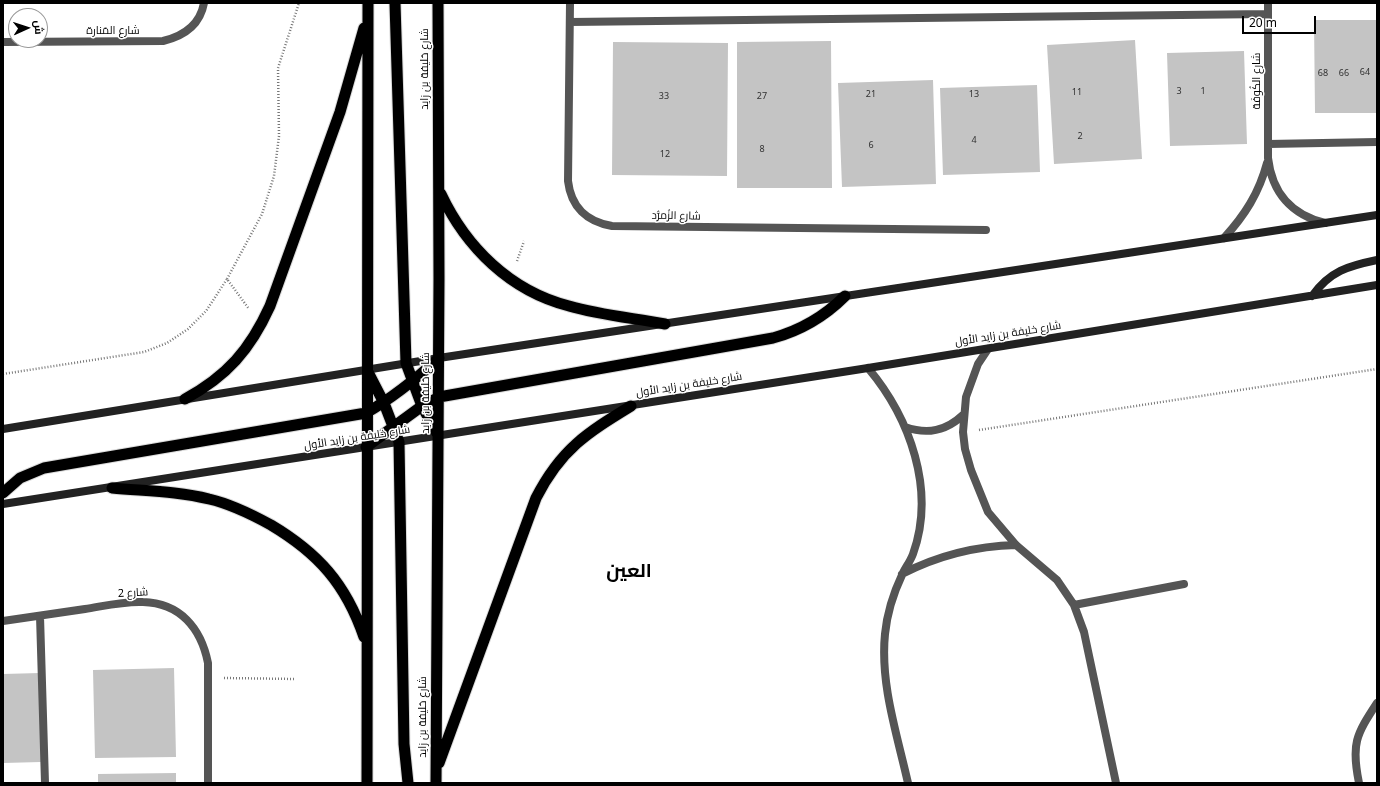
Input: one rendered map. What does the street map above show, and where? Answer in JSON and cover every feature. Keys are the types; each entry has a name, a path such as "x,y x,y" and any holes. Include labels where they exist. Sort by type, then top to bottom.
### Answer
{"highway":[{"path":"394,3 406,363 422,406 439,436"},
{"name":"شارع خليفة بن زايد","path":"436,783 439,436 438,3"},
{"path":"185,399 204,389 237,361 261,326 270,306 340,112 368,8"},
{"path":"367,783 368,647 366,413 368,8"},
{"path":"439,190 451,214 471,243 501,273 522,285 568,306 665,324"},
{"path":"366,447 422,406 439,397 773,338 804,328 819,319 845,296"},
{"path":"3,493 20,478 44,468 366,413 384,403 412,382 439,358"},
{"path":"367,370 384,403 399,442 404,744 408,783"},
{"path":"436,771 534,505 545,480 568,450 585,434 631,406"},
{"path":"112,488 209,498 242,510 287,534 310,551 325,566 339,585 357,618 368,647"}],"main road":[{"path":"3,429 406,363 1377,215"},
{"path":"1312,296 1318,287 1338,271 1360,262 1377,260"},
{"name":"شارع خليفة بن زايد الأول","path":"3,504 631,406 1377,285"}],"street":[{"name":"شارع المَنارة","path":"3,42 163,41 173,39 191,29 198,20 204,3"},
{"name":"شارع الزُمرُّد","path":"570,3 569,192 580,211 589,219 600,224 612,226 986,230"},
{"name":"شارع الكُوفَة","path":"1268,3 1268,158 1270,172 1281,196 1300,214 1325,223"},
{"path":"570,22 1268,14"},
{"path":"1268,144 1377,142"},
{"name":"شارع الكُوفَة","path":"1224,238 1237,224 1257,193 1268,158"},
{"path":"988,349 971,380 963,415 965,449 971,470 988,512 1016,545 1057,580 1074,605 1084,632 1116,783"},
{"path":"868,368 890,396 905,428 919,476 922,497 918,537 912,556 902,574 888,613 885,633 883,670 908,783"},
{"path":"905,428 915,431 936,431 946,428 963,415"},
{"path":"902,574 923,564 969,549 1016,545"},
{"path":"1074,605 1184,584"},
{"name":"شارع 2","path":"3,621 142,602 166,606 190,622 199,634 205,648 208,663 208,783"},
{"path":"40,616 45,783"},
{"path":"1359,783 1354,757 1356,741 1362,725 1377,703"}],"path":[{"path":"3,374 144,352 167,343 188,329 206,311 227,279 262,214 274,176 279,136 278,68 299,3"},
{"path":"227,279 261,326"},
{"path":"963,432 1377,369"},
{"path":"208,678 296,679"}],"building":[{"path":"1314,20 1377,20 1377,113 1315,113"},
{"path":"1135,40 1142,159 1054,164 1047,45"},
{"path":"831,41 832,188 737,188 737,42"},
{"path":"613,42 728,43 727,176 612,175"},
{"path":"1244,51 1247,144 1170,146 1167,53"},
{"path":"933,80 936,184 842,187 838,83"},
{"path":"1037,85 1040,172 943,175 940,88"},
{"path":"174,668 176,757 95,758 93,670"},
{"path":"40,673 41,762 3,763 3,674"},
{"path":"176,773 176,783 98,783 98,774"}],"district":[{"name":"العين","path":"629,572"}]}
